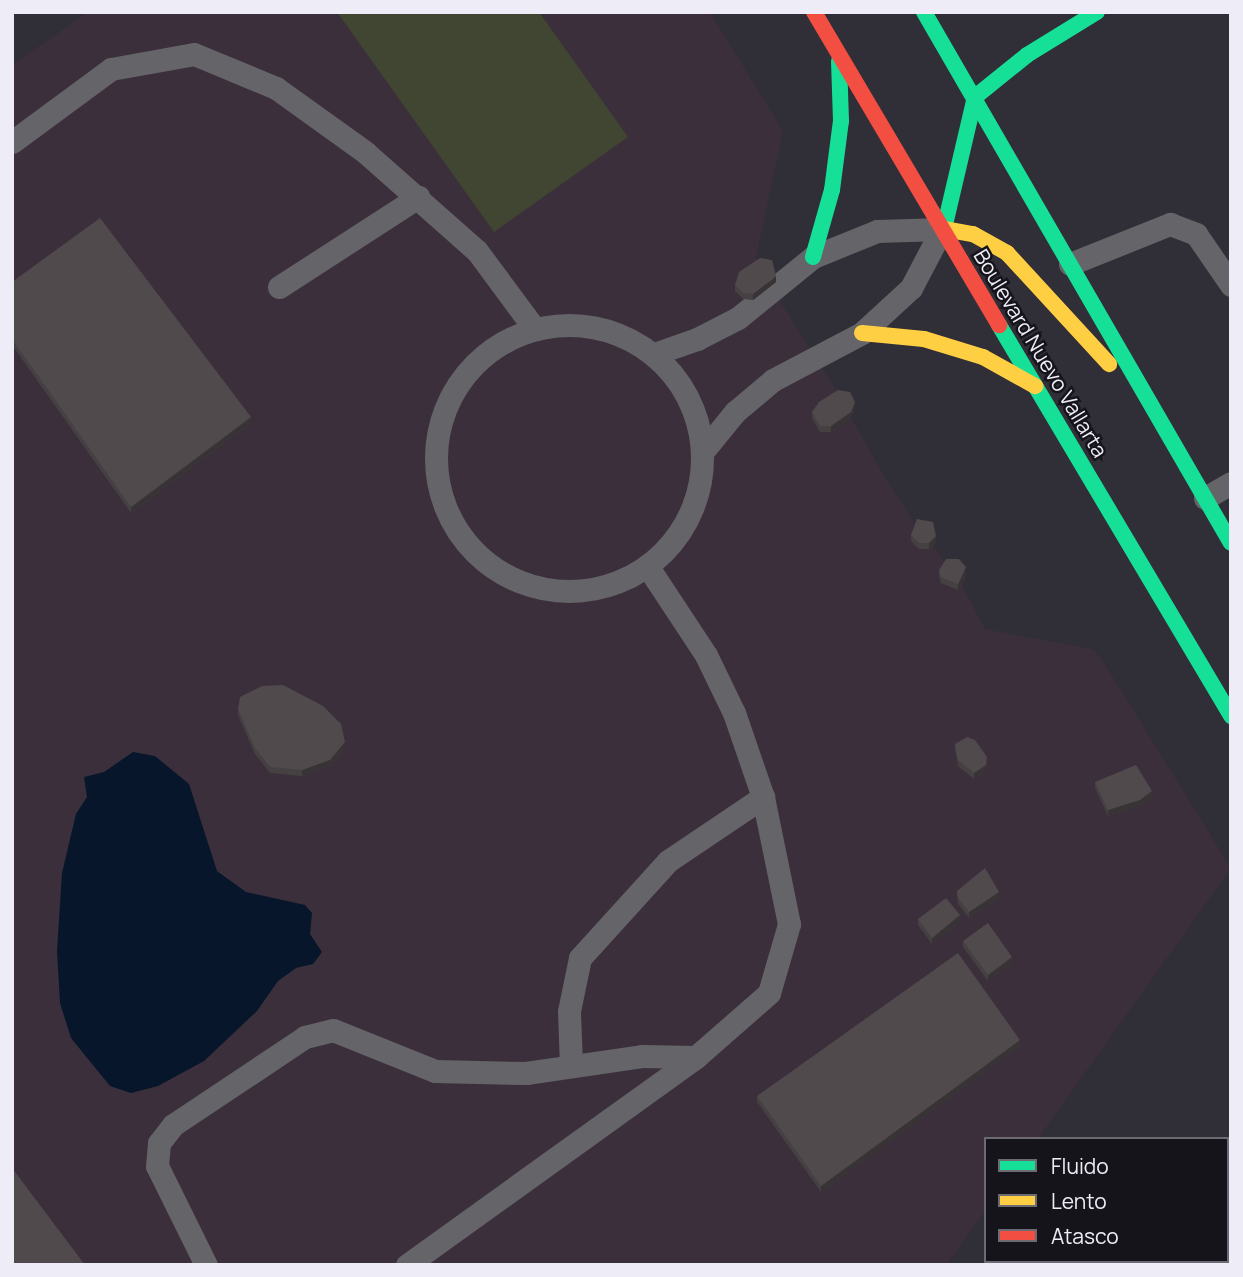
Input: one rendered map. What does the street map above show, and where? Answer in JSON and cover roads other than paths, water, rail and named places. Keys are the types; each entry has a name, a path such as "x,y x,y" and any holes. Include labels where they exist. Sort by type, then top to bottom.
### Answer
{"main road":[{"name":"Boulevard Nuevo Vallarta","path":"814,12 839,59 1231,716"},
{"path":"924,12 1231,542"},
{"path":"1097,12 1027,55 975,97 942,229 974,234 1007,253 1164,427"},
{"path":"813,257 832,190 841,121 839,59"},
{"path":"943,148 965,136"},
{"path":"898,155 919,154"},
{"path":"862,333 924,339 971,354 1037,388"}],"lane":[{"path":"12,142 111,69 194,54 276,88 365,152 477,251 534,328"},
{"path":"279,287 418,197"},
{"path":"1070,264 1170,224 1196,234 1231,285"},
{"path":"654,354 697,339 738,318 813,257 877,232 942,229"},
{"path":"704,450 735,412 773,380 862,333 911,288 942,229"},
{"path":"576,323 617,332 654,354 689,397 704,450 691,516 648,567 601,589 549,591 500,573 462,538 439,491 436,439 453,390 487,350 534,328 576,323"},
{"path":"1205,498 1231,483"},
{"path":"407,1265 696,1057 769,993 789,923 764,797 734,713 706,655 648,567"},
{"path":"571,1066 569,1011 580,958 668,861 764,797"},
{"path":"206,1265 157,1166 159,1143 173,1125 305,1037 333,1030 435,1071 526,1073 642,1056 696,1057"}],"water":[{"path":"133,752 155,756 189,784 217,871 246,892 305,905 312,913 310,934 322,952 313,964 296,968 278,981 257,1011 204,1061 158,1086 131,1093 110,1086 71,1038 60,1003 57,951 62,873 76,814 87,797 84,777 104,772"}]}
